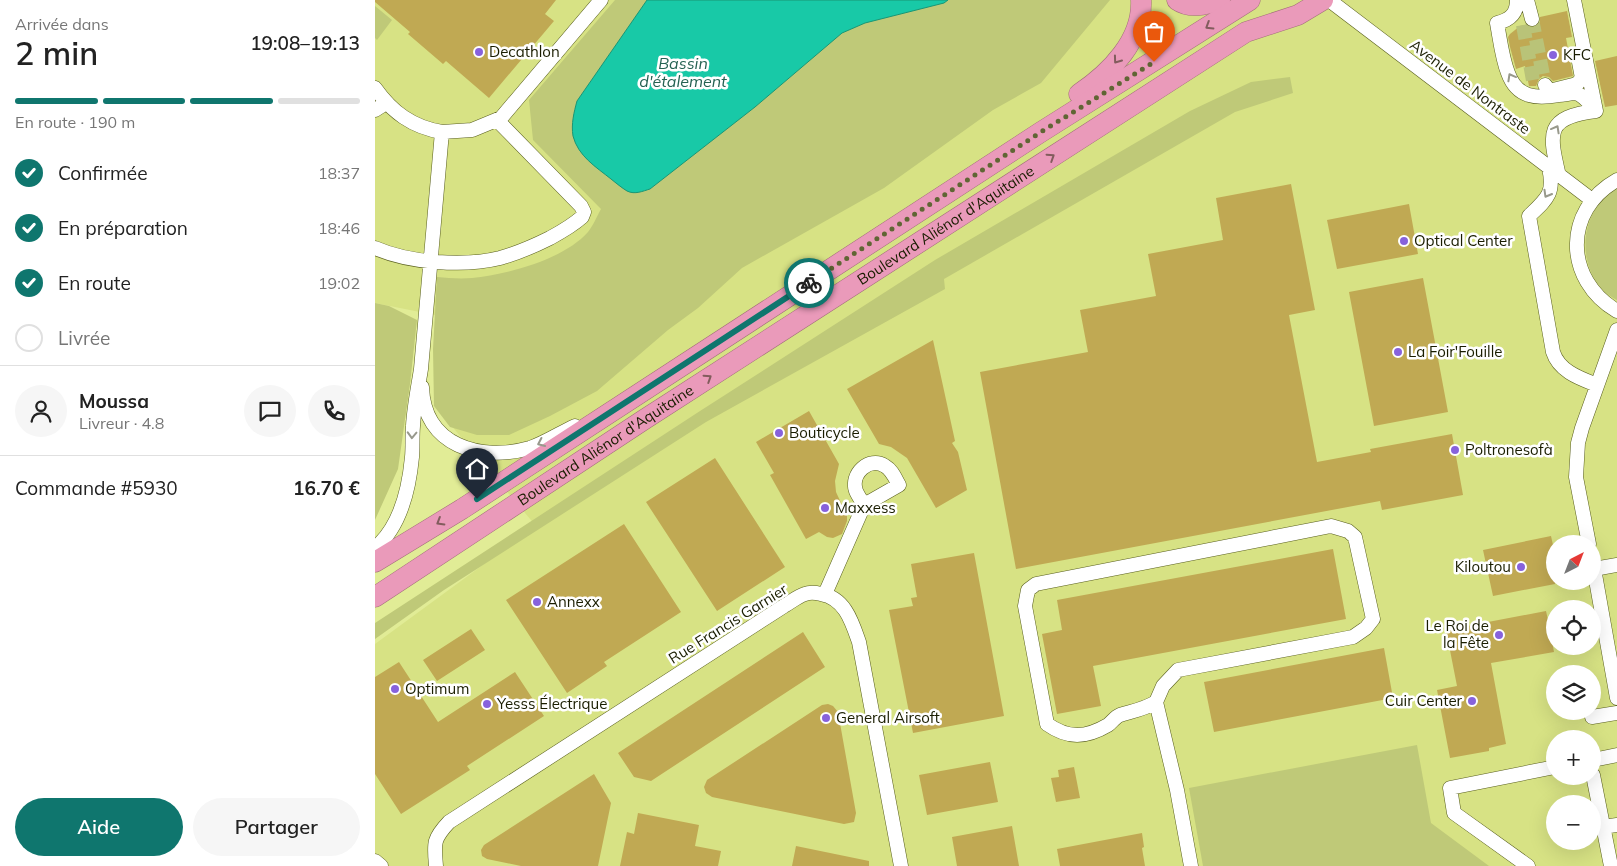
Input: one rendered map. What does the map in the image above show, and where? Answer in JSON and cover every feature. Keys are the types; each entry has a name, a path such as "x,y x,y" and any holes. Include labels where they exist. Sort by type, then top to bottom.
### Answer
{"highway":[{"path":"1041,132 1052,113 1097,82 1115,64 1130,42 1138,24 1142,13 1141,0"},
{"path":"1177,0 1187,5 1196,6 1220,0"},
{"name":"Boulevard Aliénor d'Aquitaine","path":"375,562 462,509 1041,132 1250,0"},
{"path":"1246,32 1296,0"},
{"name":"Boulevard Aliénor d'Aquitaine","path":"375,597 703,381 1246,32 1298,15 1323,0"}],"street":[{"path":"375,88 380,106 410,122 442,132 472,130 497,120 519,98 601,0"},
{"name":"Avenue de Nontraste","path":"1329,0 1592,200"},
{"path":"1517,0 1517,9 1522,20"},
{"path":"1522,20 1527,0"},
{"path":"1574,0 1596,110"},
{"path":"1522,20 1497,23 1507,71 1510,78 1523,93 1533,97 1541,89"},
{"path":"1541,89 1553,90 1580,82 1581,75 1574,40 1580,28"},
{"path":"1541,89 1574,93 1584,97 1596,110"},
{"path":"1596,110 1571,115 1557,124 1551,140 1554,172 1551,189 1542,204 1529,216 1556,362 1561,368 1597,385"},
{"path":"375,248 403,257 431,260 460,262 498,258 536,245 583,217 584,212 581,206 497,120"},
{"path":"375,548 383,541 396,520 406,491 412,458 415,398 421,369 442,132"},
{"path":"1617,180 1605,186 1592,200 1581,220 1577,242 1579,265 1589,286 1604,303 1617,311"},
{"path":"1587,535 1576,477 1578,443 1617,330"},
{"path":"421,369 423,400 433,423 441,434 451,442 476,452 500,453 530,448 632,399"},
{"path":"864,505 825,594 841,604 851,618 859,642 901,866"},
{"path":"1156,702 1147,708 1118,716 1108,724 1088,733 1073,736 1064,734 1047,724 1025,606 1028,590 1036,584 1331,526 1349,531 1355,537 1373,619 1366,628 1353,637 1178,670 1163,686 1156,702 1177,790 1191,866"},
{"path":"1601,566 1617,565"},
{"path":"1597,590 1617,698"},
{"name":"Rue Francis Garnier","path":"436,866 434,847 438,834 449,822 784,606 806,594 825,594"},
{"path":"1601,716 1617,713"},
{"path":"1601,758 1617,755"},
{"path":"1529,866 1454,813 1450,788 1546,769"},
{"path":"1595,785 1611,866"},
{"path":"1603,827 1617,825"},
{"path":"375,861 381,866"}],"shaded area":[{"path":"375,0 1617,0 1617,866 375,866 375,644 536,526 434,405 435,315 375,303"},
{"path":"615,0 647,0 577,101 650,189 755,107 842,33 865,23 944,3 948,0 1110,0 1041,83 993,110 884,188 742,268 698,308 668,330 597,391 509,435 477,435 450,427 434,406 433,349 437,277 472,278 502,273 534,264 550,258 577,242 592,227 601,209 533,140 529,100"},
{"path":"375,6 392,20 377,40 375,38"},
{"path":"1290,77 1293,93 1235,112 944,279 945,289 706,422 444,590 375,639 375,623 935,260 1190,111 1251,82"},
{"path":"1617,189 1617,300 1603,290 1593,277 1587,261 1585,245 1587,228 1593,213 1603,199"},
{"path":"375,303 389,306 417,320 398,469 375,520"},
{"path":"1417,745 1431,823 1489,866 1203,866 1189,788"}],"water":[{"name":"Bassin d'étalement","path":"647,0 948,0 944,3 865,23 842,33 755,107 650,189 633,193 621,187 583,155 575,143 572,132 577,101"}],"building":[{"name":"Decathlon","path":"375,0 556,0 545,14 554,21 489,98 446,61 443,64 408,34 410,32"},
{"name":"KFC","path":"1567,11 1572,37 1566,38 1573,76 1553,81 1549,77 1543,76 1539,79 1536,86 1529,86 1525,66 1516,69 1508,37 1520,26 1525,25 1534,28 1538,26 1540,17"},
{"path":"1617,56 1617,105 1605,107 1595,61"},
{"path":"1291,184 1315,310 1289,315 1317,462 1371,452 1370,449 1452,434 1463,495 1382,510 1380,501 1016,569 980,372 1088,352 1080,310 1156,296 1148,254 1223,240 1216,198"},
{"path":"1409,204 1418,254 1337,269 1327,220"},
{"name":"La Foir'Fouille","path":"1423,278 1448,412 1374,426 1349,292"},
{"path":"933,340 955,441 952,443 958,452 967,490 936,508 907,458 891,447 879,444 847,389"},
{"path":"809,411 839,464 835,481 836,492 847,516 847,521 842,534 833,538 819,532 806,539 770,475 774,473 756,442"},
{"path":"715,458 785,567 717,611 646,502"},
{"path":"624,524 681,612 604,662 607,666 567,693 506,600"},
{"name":"Kiloutou","path":"1546,537 1546,586 1493,596 1483,550"},
{"path":"1333,549 1346,619 1093,666 1101,706 1057,714 1042,634 1062,630 1057,600"},
{"path":"974,553 1004,716 913,733 889,610 913,606 911,598 917,597 911,564"},
{"path":"1546,611 1546,653 1491,663 1506,744 1489,748 1489,751 1450,758 1437,690 1457,686 1446,630"},
{"path":"471,629 485,650 437,681 423,660"},
{"path":"803,632 825,667 651,781 634,777 618,753"},
{"path":"1384,648 1393,698 1214,732 1204,682"},
{"path":"399,662 438,722 515,672 544,716 467,766 470,770 401,814 375,774 375,677"},
{"path":"828,704 833,706 838,712 856,813 854,822 844,824 712,797 706,793 704,787 707,780 822,705"},
{"path":"990,762 998,802 927,815 919,775"},
{"path":"1074,767 1080,798 1056,802 1051,778 1059,777 1058,770"},
{"path":"594,774 611,803 598,866 521,866 487,859 482,856 481,850 484,845"},
{"path":"638,813 699,825 695,846 721,851 718,866 620,866 627,832 634,834"},
{"path":"1012,826 1019,866 957,866 952,837"},
{"path":"1142,833 1145,866 1060,866 1057,849"},
{"path":"796,846 869,861 869,866 792,866"}],"tunnel":[{"path":"1532,19 1545,85"},
{"path":"1523,25 1534,86"}],"way so far":[{"path":"809,283 1041,132 1154,62"}],"place":[{"name":"Decathlon","path":"479,52"},
{"name":"KFC","path":"1553,55"},
{"name":"Optical Center","path":"1404,241"},
{"name":"La Foir'Fouille","path":"1398,352"},
{"name":"Bouticycle","path":"779,433"},
{"name":"Poltronesofà","path":"1455,450"},
{"name":"Maxxess","path":"825,508"},
{"name":"Kiloutou","path":"1521,567"},
{"name":"Annexx","path":"537,602"},
{"name":"Le Roi de la Fête","path":"1499,635"},
{"name":"Optimum","path":"395,689"},
{"name":"Cuir Center","path":"1472,701"},
{"name":"Yesss Électrique","path":"487,704"},
{"name":"General Airsoft","path":"826,718"}],"route":[{"path":"477,499 809,283"}]}
